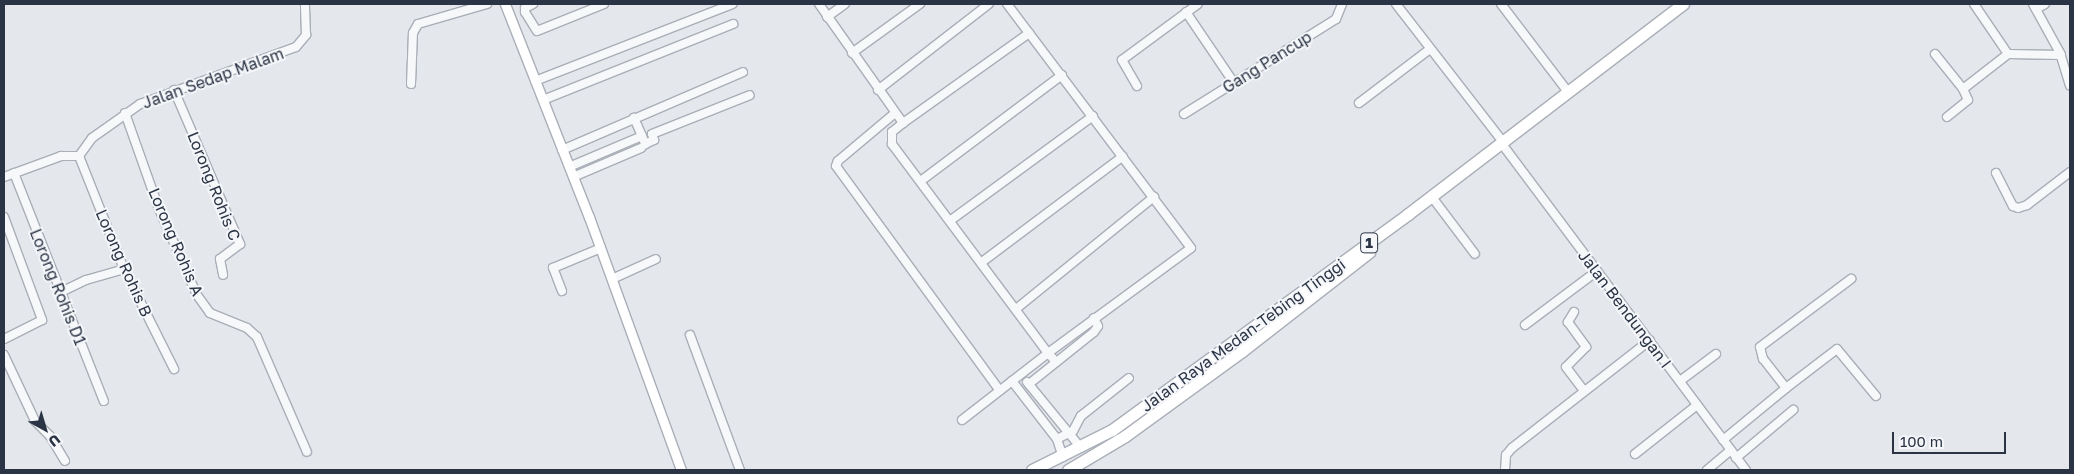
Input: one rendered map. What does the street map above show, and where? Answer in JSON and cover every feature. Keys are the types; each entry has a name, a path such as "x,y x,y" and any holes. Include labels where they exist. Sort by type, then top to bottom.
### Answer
{"highway":[{"name":"Jalan Raya Medan-Tebing Tinggi","path":"1068,470 1119,440 1242,351 1435,201 1568,92 1683,4"},
{"name":"Jalan Raya Medan-Tebing Tinggi","path":"1032,470 1082,448 1112,430 1235,342 1694,4"}],"main road":[{"path":"505,4 601,248 681,470"}],"street":[{"name":"Jalan Sedap Malam","path":"79,156 92,138 125,113 174,90 296,47 306,35 305,4"},
{"path":"411,84 416,27 423,22 486,4"},
{"path":"533,4 525,8 525,12 537,31 604,4"},
{"path":"535,81 732,4"},
{"path":"819,4 903,123"},
{"path":"827,17 845,4"},
{"path":"852,53 920,4"},
{"path":"878,90 988,4"},
{"path":"962,420 1094,318 1191,248 1124,156 1007,4"},
{"path":"1137,86 1122,60 1198,4"},
{"name":"Gang Pancup","path":"1184,114 1336,20 1342,4"},
{"name":"Jalan Bendungan I","path":"1396,4 1504,145 1746,470"},
{"path":"1501,4 1568,92"},
{"path":"1974,4 2008,54"},
{"path":"2045,4 2035,6 2060,55 2070,85"},
{"path":"1186,12 1234,83"},
{"path":"543,100 733,24"},
{"path":"1029,33 903,123 892,132 892,144 922,180 1056,362"},
{"path":"1359,103 1430,49"},
{"path":"1935,54 1963,89 1968,100 1947,117"},
{"path":"1963,89 2008,54 2060,55"},
{"path":"562,150 743,72"},
{"path":"922,180 1062,75"},
{"name":"Lorong Rohis C","path":"174,90 240,244 220,259 223,275"},
{"path":"634,118 645,144 654,140 652,134 750,95"},
{"name":"Lorong Rohis A","path":"125,113 159,209 198,295 210,313 247,328 257,337 308,452"},
{"path":"895,113 838,160 836,166 1000,391"},
{"path":"951,220 1093,116"},
{"path":"569,167 642,136"},
{"path":"573,177 641,148"},
{"path":"4,177 61,156 79,156"},
{"name":"Lorong Rohis B","path":"79,156 124,269 174,369"},
{"path":"982,262 1124,156"},
{"path":"1996,173 2013,206 2018,208 2027,205 2070,172"},
{"name":"Lorong Rohis D1","path":"14,173 59,293 104,401"},
{"path":"1016,309 1154,197"},
{"path":"1435,201 1475,254"},
{"path":"4,217 42,320 4,338"},
{"path":"562,291 553,268 601,248"},
{"path":"612,279 656,258"},
{"path":"59,293 86,280 124,269"},
{"path":"1525,325 1597,271"},
{"path":"1786,388 1763,359 1760,347 1851,278"},
{"path":"1574,312 1568,322 1586,347 1566,367 1584,392"},
{"path":"1029,384 1094,332 1098,326 1094,318"},
{"path":"690,335 740,470"},
{"path":"1505,470 1506,455 1512,448 1650,340"},
{"path":"1723,440 1837,349 1876,396"},
{"path":"1680,381 1716,354"},
{"path":"4,355 35,421 50,436 65,461"},
{"path":"1022,374 1082,448"},
{"path":"1057,439 1069,434 1076,428 1081,416 1129,378"},
{"path":"1012,381 1057,439 1063,457"},
{"path":"1635,454 1697,406"},
{"path":"1736,458 1792,410"},
{"path":"1707,470 1731,450"}]}
